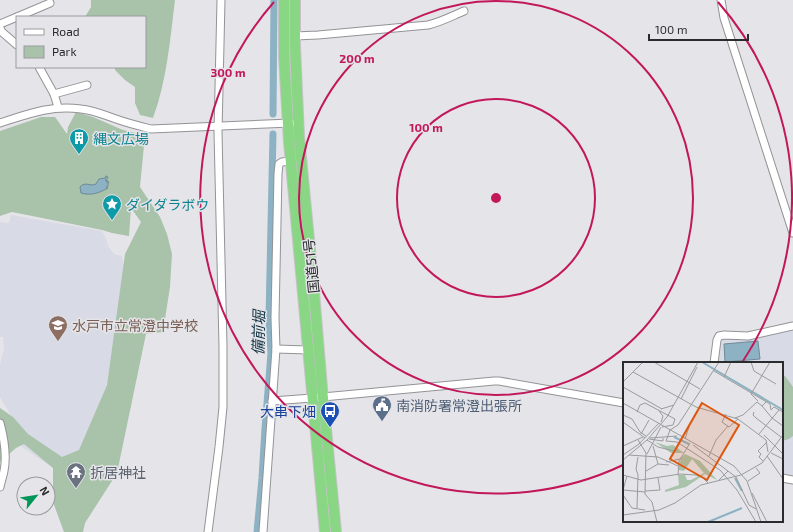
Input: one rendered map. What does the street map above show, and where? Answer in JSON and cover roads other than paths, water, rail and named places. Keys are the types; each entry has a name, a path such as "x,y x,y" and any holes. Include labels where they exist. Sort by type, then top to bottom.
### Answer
{"highway":[{"name":"国道51号","path":"284,0 284,57 287,124 325,532"},
{"name":"国道51号","path":"296,0 295,36 298,123 336,532"}],"street":[{"path":"208,532 223,407 223,338 218,126 221,0"},
{"path":"721,0 724,18 793,233"},
{"path":"19,16 50,3"},
{"path":"295,36 428,25 464,11"},
{"path":"0,24 16,17"},
{"path":"0,28 6,36 16,44"},
{"path":"40,68 54,94 58,107"},
{"path":"54,94 87,85"},
{"path":"0,123 37,111 58,107 82,109 151,129 298,123"},
{"path":"263,532 276,349 275,318 278,174 279,164 290,161"},
{"path":"714,362 717,340 719,336 748,336 793,326"},
{"path":"276,349 308,350"},
{"path":"272,401 499,381 623,403"},
{"path":"0,423 5,462 0,487"},
{"path":"783,478 793,480"}],"water":[{"path":"106,176 108,178 105,180 108,181 106,182 109,182 108,186 106,187 108,188 95,194 81,193 80,187 82,185 96,184 99,179 105,178"},
{"path":"758,341 760,359 725,362 724,344"}],"waterway":[{"name":"備前堀","path":"273,114 274,0"},
{"name":"備前堀","path":"257,532 271,353 269,317 273,134"}],"place":[{"name":"縄文広場","path":"79,155"},
{"name":"ダイダラボウ","path":"112,221"},
{"name":"水戸市立常澄中学校","path":"58,342"},
{"name":"南消防署常澄出張所","path":"382,422"},
{"name":"大串下畑","path":"330,428"},
{"name":"折居神社","path":"76,489"}]}
